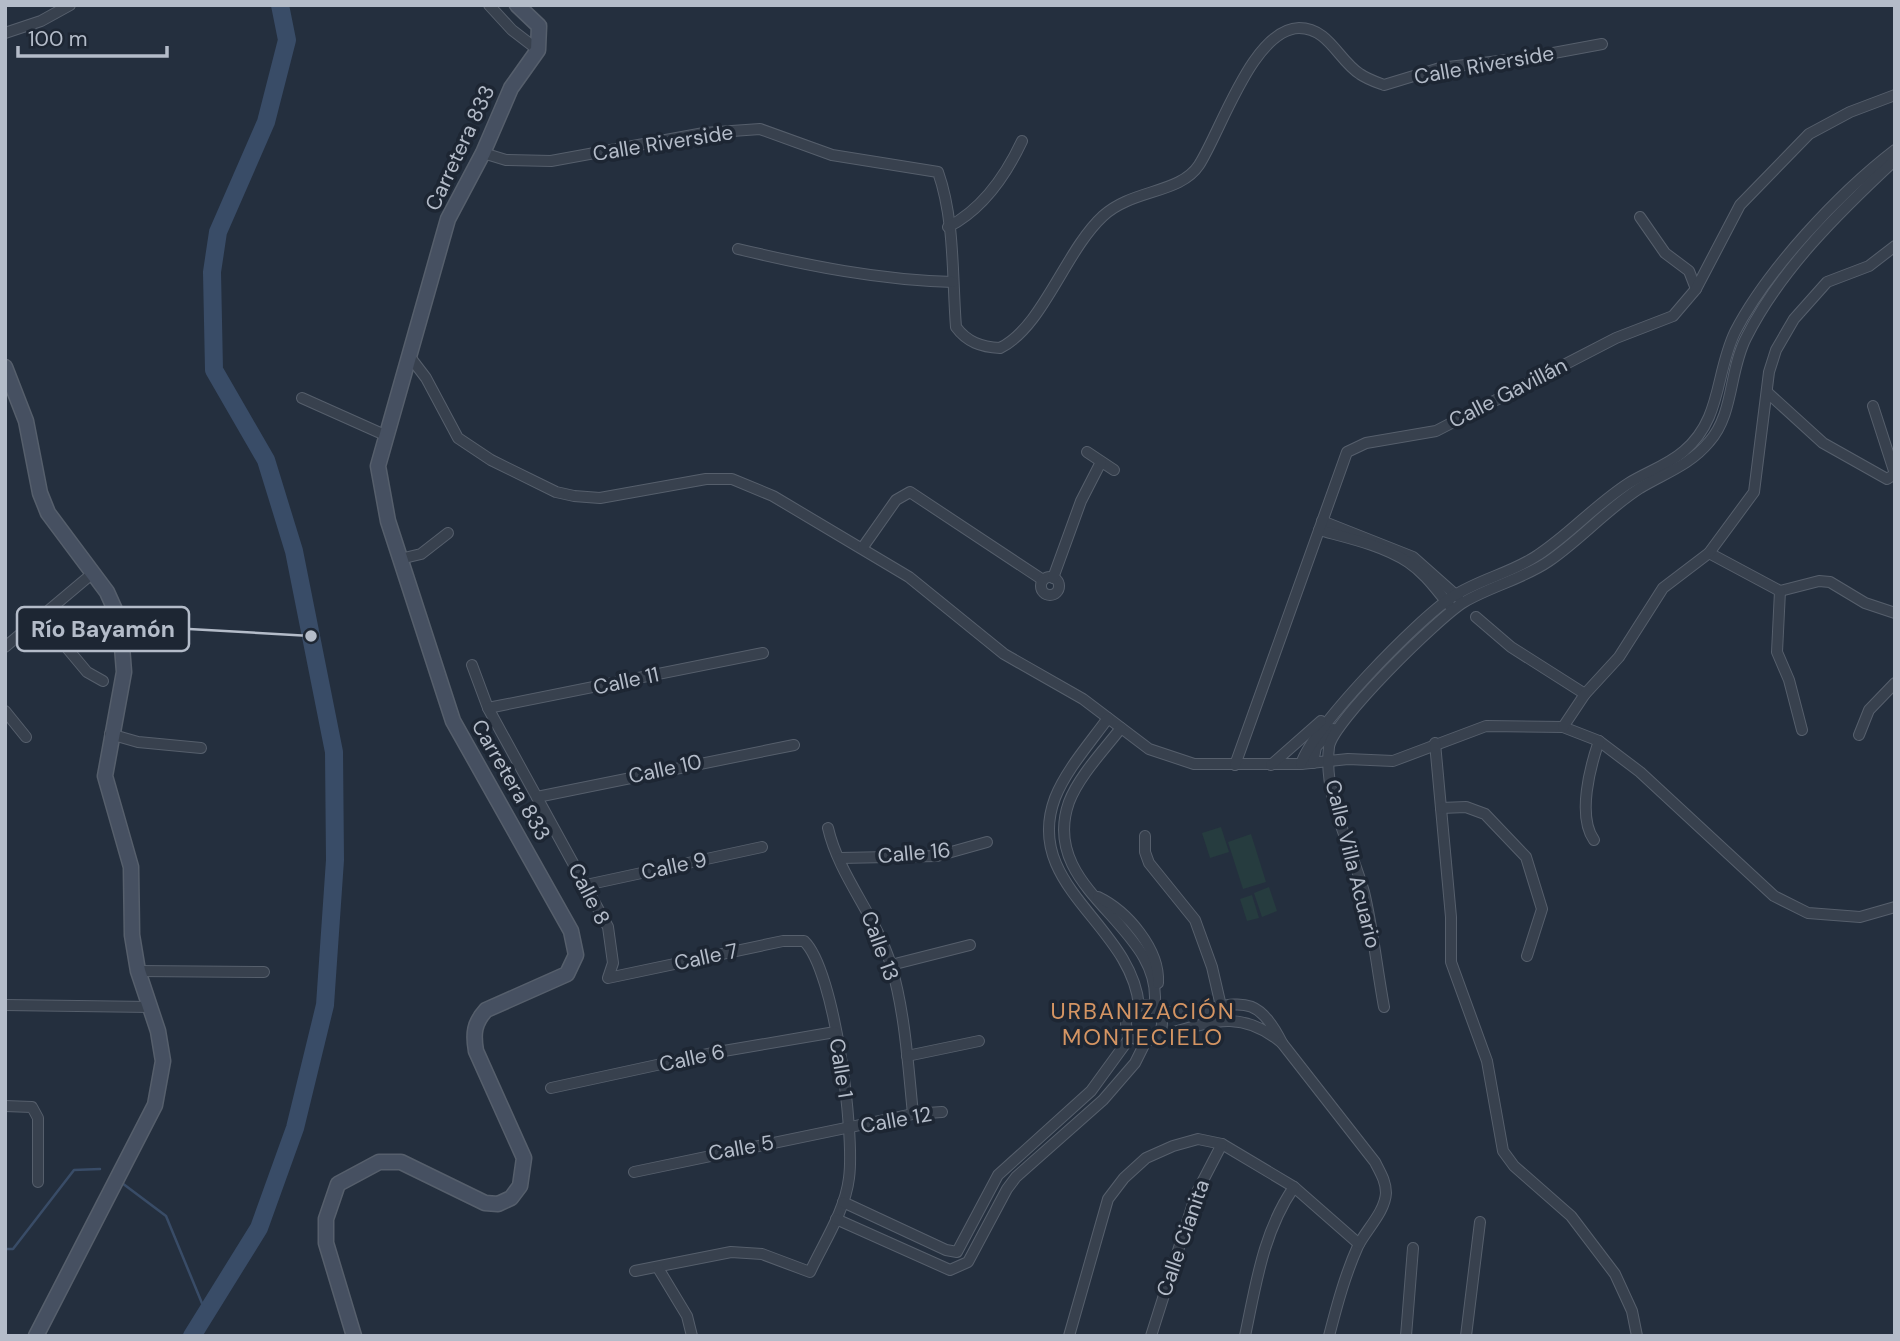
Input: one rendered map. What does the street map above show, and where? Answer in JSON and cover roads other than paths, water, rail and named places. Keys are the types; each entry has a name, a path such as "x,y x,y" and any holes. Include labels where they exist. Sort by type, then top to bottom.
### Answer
{"street":[{"path":"5,33 41,21 70,5"},
{"path":"489,5 512,30 538,50"},
{"path":"517,5 539,26 538,50"},
{"name":"Calle Riverside","path":"483,153 506,160 551,161 704,133 760,129 832,155 938,172 944,189 956,327 963,337 991,348 1000,348 1022,334 1086,233 1101,217 1129,198 1176,184 1198,167 1248,70 1277,34 1298,28 1319,32 1359,74 1384,85 1440,68 1532,57 1602,44"},
{"name":"Carretera 833","path":"354,1336 326,1243 326,1220 338,1184 379,1162 401,1162 485,1203 498,1204 511,1198 520,1186 524,1158 476,1051 473,1037 476,1021 486,1010 567,974 576,956 571,931 453,722 400,559 379,487 378,466 448,219 483,153 511,88 538,50"},
{"name":"Calle Gavillán","path":"1235,765 1347,452 1366,443 1436,431 1616,338 1673,316 1696,289 1740,205 1809,134 1850,112 1895,95"},
{"path":"948,227 962,220 1006,175 1022,141"},
{"path":"1271,765 1460,598 1541,554 1615,493 1682,452 1699,436 1715,407 1727,351 1747,311 1790,254 1859,180 1895,150"},
{"path":"1460,598 1537,569 1625,499 1680,467 1709,442 1725,413 1737,357 1757,317 1800,258 1895,160"},
{"path":"1640,217 1665,253 1689,271 1696,289"},
{"path":"1563,727 1585,694 1619,657 1663,588 1709,553 1754,492 1769,372 1776,350 1807,302 1827,282 1869,266 1895,246"},
{"path":"738,250 831,271 901,281 953,282"},
{"path":"410,357 426,377 458,438 491,460 556,492 600,498 706,479 732,479 773,496 863,547 909,577 1004,654 1083,699 1149,749 1194,764 1271,765 1393,761 1486,726 1563,727 1599,741 1640,772 1774,896 1808,913 1860,917 1895,907"},
{"path":"5,367 26,421 40,493 48,513 114,606 124,642 124,672 110,734 105,776 131,867 132,935 138,971 163,1061 155,1104 36,1336"},
{"path":"1768,393 1823,443 1887,479 1895,474 1873,406"},
{"path":"302,398 387,436"},
{"path":"1087,452 1114,470"},
{"path":"863,547 896,500 903,493 910,492 1048,579 1081,501 1101,462"},
{"path":"1320,526 1381,541 1413,557 1460,598"},
{"path":"1320,526 1406,561 1433,584 1450,606"},
{"path":"400,559 421,554 448,533"},
{"path":"1709,553 1780,591 1819,581 1830,582 1865,603 1895,613"},
{"path":"5,647 93,573"},
{"path":"1780,591 1777,652 1789,680 1802,730"},
{"path":"1307,764 1321,741 1450,606"},
{"path":"41,617 86,672 103,681"},
{"path":"1476,617 1511,647 1585,694"},
{"name":"Calle 11","path":"488,708 763,653"},
{"name":"Calle 8","path":"472,664 488,708 608,928 613,962 608,978"},
{"path":"1859,736 1869,710 1895,683"},
{"path":"1307,764 1309,744 1338,708"},
{"path":"5,711 26,737"},
{"path":"1329,762 1330,741 1348,715"},
{"path":"1108,718 1056,796 1047,828 1051,855 1063,881 1124,957 1137,988 1139,1006"},
{"path":"836,1219 950,1270 968,1262 1007,1189 1102,1100 1161,1028 1156,1011 1157,995 1144,956 1076,873 1067,852 1064,835 1066,814 1073,793 1121,728"},
{"path":"110,734 138,742 201,748"},
{"path":"1594,840 1588,831 1587,806 1599,741"},
{"path":"1435,743 1451,917 1451,962 1487,1060 1503,1151 1514,1167 1572,1216 1615,1274 1632,1311 1637,1336"},
{"name":"Calle 10","path":"537,797 794,745"},
{"name":"Calle Villa Acuario","path":"1329,762 1335,807 1364,893 1384,1007"},
{"path":"1441,808 1466,807 1485,814 1526,858 1542,909 1527,956"},
{"name":"Calle 13","path":"828,828 832,846 869,912 891,965 913,1114"},
{"path":"1145,836 1145,852 1149,863 1195,920 1224,1019"},
{"name":"Calle 16","path":"840,858 937,856 987,842"},
{"name":"Calle 9","path":"586,885 762,847"},
{"name":"Calle 7","path":"608,978 783,941 804,941"},
{"name":"Calle 1","path":"658,1268 731,1252 762,1254 810,1272 844,1202 851,1156 834,1010 813,950 804,941"},
{"path":"891,965 970,945"},
{"path":"138,971 264,972"},
{"path":"1139,1006 1156,1011 1192,1011 1221,1004 1247,1005 1261,1012 1375,1162 1384,1181 1386,1194 1382,1206 1359,1244 1341,1287 1329,1336"},
{"path":"5,1005 150,1007"},
{"path":"1131,1036 1126,1027 1127,1016 1139,1006"},
{"path":"1131,1036 1151,1039 1224,1019 1245,1020 1282,1043"},
{"name":"Calle 6","path":"551,1088 712,1053 835,1032"},
{"path":"844,1202 946,1250 957,1252 998,1175 1091,1091 1122,1053 1131,1036"},
{"path":"906,1056 979,1041"},
{"path":"5,1106 32,1107 38,1118 37,1182"},
{"name":"Calle 12","path":"849,1129 913,1114 942,1112"},
{"name":"Calle 5","path":"634,1172 698,1156 849,1129"},
{"path":"1069,1336 1108,1199 1124,1178 1146,1158 1173,1146 1198,1139 1223,1144 1294,1187 1359,1244"},
{"name":"Calle Cianita","path":"1151,1336 1196,1194 1223,1144"},
{"path":"1245,1336 1263,1250 1281,1205 1294,1187"},
{"path":"1466,1336 1480,1222"},
{"path":"1406,1336 1413,1248"},
{"path":"635,1271 658,1268 687,1316 692,1336"}],"waterway":[{"path":"192,1336 259,1228 295,1128 325,1005 335,860 334,752 294,551 266,460 214,370 212,272 218,232 266,122 287,40 280,5"},
{"path":"5,1249 13,1249 74,1170 100,1169"},
{"path":"122,1183 166,1216 206,1313"}],"place":[{"name":"Río Bayamón","path":"311,636"}],"district":[{"name":"URBANIZACIÓN MONTECIELO","path":"1143,1024"}]}
